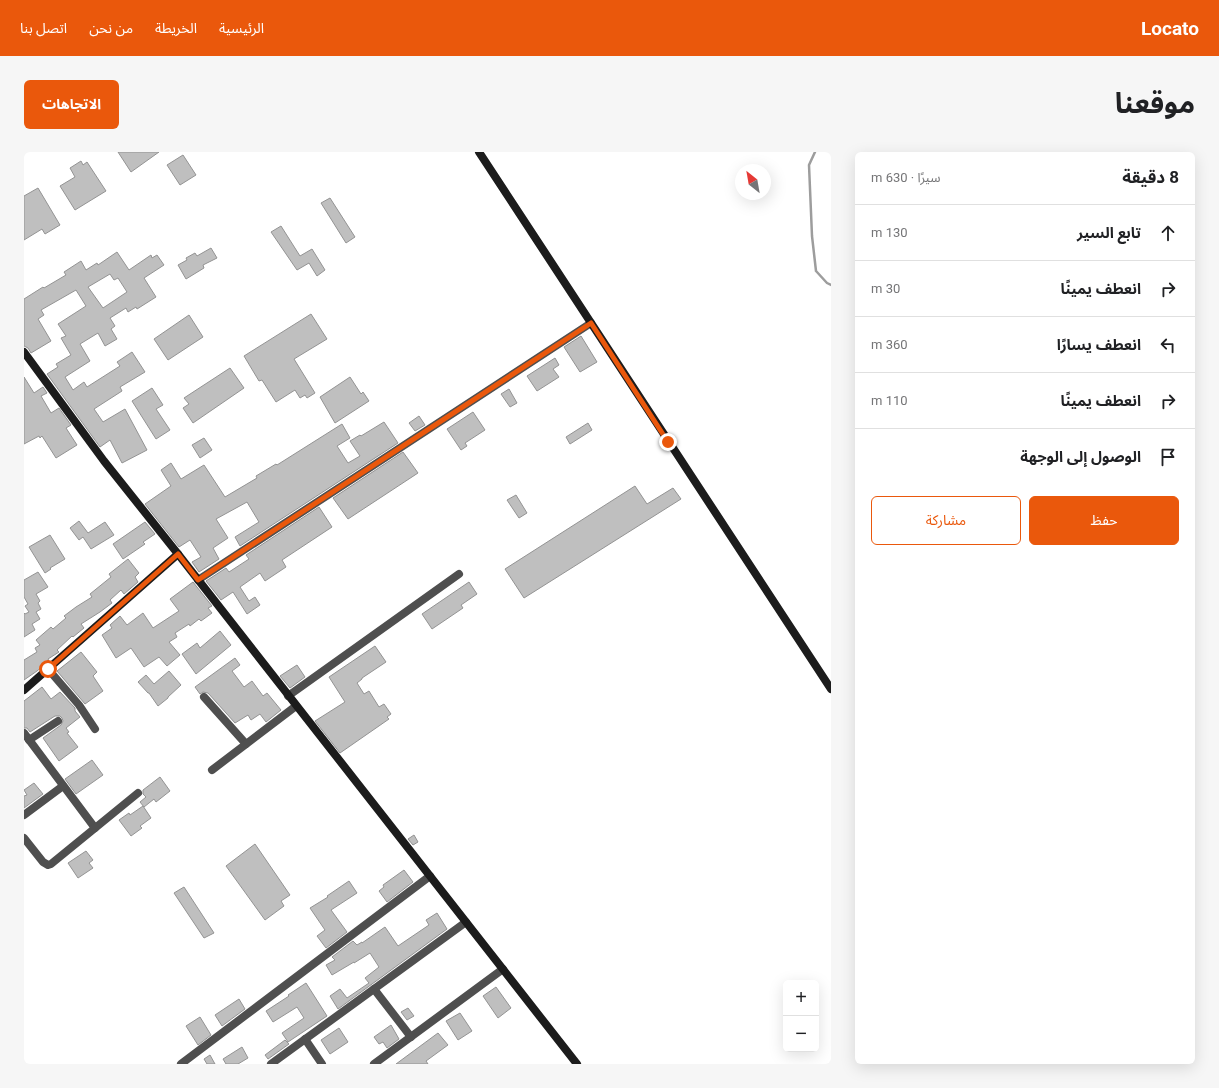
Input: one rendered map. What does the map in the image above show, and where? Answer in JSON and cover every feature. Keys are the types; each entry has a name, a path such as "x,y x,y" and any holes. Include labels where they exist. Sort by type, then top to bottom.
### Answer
{"main road":[{"path":"479,152 831,689"},
{"path":"24,352 104,461 577,1064"},
{"path":"24,690 178,554"}],"street":[{"path":"198,580 591,323"},
{"path":"288,696 459,574"},
{"path":"48,669 79,705 95,729"},
{"path":"204,697 246,744"},
{"path":"212,770 296,706"},
{"path":"58,721 26,737 95,828"},
{"path":"24,815 63,786"},
{"path":"24,838 43,862 48,865 51,864 138,793"},
{"path":"186,1062 430,876"},
{"path":"271,1064 466,922"},
{"path":"374,1064 503,969"},
{"path":"374,989 411,1037"},
{"path":"305,1039 322,1064"}],"building":[{"path":"118,152 159,152 131,172"},
{"path":"183,155 196,175 180,185 167,165"},
{"path":"81,161 83,165 87,162 106,191 75,210 60,186 75,177 70,168"},
{"path":"38,188 60,225 45,234 42,229 24,240 24,196"},
{"path":"330,198 355,237 346,243 321,203"},
{"path":"281,226 300,256 312,249 325,270 317,276 309,263 297,270 271,232"},
{"path":"211,248 217,258 203,265 204,268 186,279 178,265 195,253 197,256"},
{"path":"117,252 129,270 151,255 152,258 157,255 164,265 144,278 156,297 137,309 136,307 128,312 126,308 110,318 115,326 111,329 117,339 105,346 98,333 80,344 90,361 65,377 73,390 84,382 87,387 120,366 117,362 132,352 145,372 120,387 122,391 94,409 103,422 125,409 147,450 122,463 110,440 100,447 47,374 58,367 56,364 71,355 61,338 66,336 58,324 86,306 76,290 41,310 44,315 38,319 51,341 31,353 28,348 24,346 24,299 66,275 64,272 81,261 86,270 97,263 98,265","holes":["110,274 114,280 118,278 127,292 103,308 88,287"]},
{"path":"311,314 327,339 294,359 315,393 307,398 305,395 300,398 295,390 276,402 262,380 259,381 244,356"},
{"path":"189,315 203,337 168,360 154,339"},
{"path":"581,336 597,362 580,372 564,347"},
{"path":"555,358 559,365 553,369 559,377 537,391 527,376"},
{"path":"230,368 244,388 193,423 183,408 189,404 184,398"},
{"path":"24,377 34,393 43,387 47,393 41,396 51,413 59,408 71,425 66,428 77,445 56,458 42,436 40,438 39,436 24,444"},
{"path":"350,377 361,394 363,392 369,401 335,423 320,397"},
{"path":"152,388 163,405 156,409 170,430 156,439 132,401"},
{"path":"509,389 517,403 510,407 501,394"},
{"path":"473,412 485,430 465,443 467,446 461,450 447,429"},
{"path":"419,416 425,425 415,431 409,423"},
{"path":"384,422 398,443 240,546 235,537 259,522 247,502 216,519 228,538 213,548 219,559 199,572 192,562 201,557 190,540 179,547 145,504 171,486 161,470 171,463 181,479 204,465 225,497 257,478 256,476 276,464 277,465 342,424 350,438 337,446 348,463 360,456 350,441"},
{"path":"588,423 592,430 570,444 566,437"},
{"path":"204,438 212,450 200,458 192,445"},
{"path":"403,452 418,473 348,519 333,498"},
{"path":"635,486 647,504 673,488 681,499 524,598 505,569"},
{"path":"516,495 527,513 519,518 507,500"},
{"path":"319,507 332,527 282,560 286,567 265,581 260,573 240,587 249,601 255,597 260,605 247,614 233,592 221,600 206,581 226,568 229,572 249,559 246,555"},
{"path":"79,521 88,533 105,522 114,535 91,549 83,537 79,540 70,528"},
{"path":"145,522 155,534 143,542 145,544 123,559 113,544"},
{"path":"50,535 65,559 50,568 51,569 45,573 29,547"},
{"path":"128,559 139,573 135,577 138,582 124,594 121,590 110,600 112,603 81,624 84,628 73,637 72,636 57,650 59,652 48,659 49,661 24,680 24,660 37,652 35,648 40,645 36,640 51,627 53,629 66,618 64,616 92,597 90,594 111,577 109,574"},
{"path":"38,572 48,587 36,594 40,601 38,603 41,609 36,612 40,619 32,624 35,630 24,637 24,613 29,612 25,606 28,604 24,597 24,580"},
{"path":"193,582 212,606 208,608 212,613 201,621 199,619 190,626 189,624 175,633 177,637 169,642 180,655 167,666 159,657 144,667 131,648 116,658 102,635 112,628 110,625 120,616 127,625 143,613 153,628 179,611 170,599"},
{"path":"469,582 477,594 461,605 463,608 432,629 422,614"},
{"path":"220,631 231,645 196,674 182,654 197,643 200,648"},
{"path":"375,646 386,662 357,683 364,694 369,691 379,707 384,704 391,714 387,717 389,719 340,753 315,721 345,702 329,677"},
{"path":"81,652 97,672 93,676 103,691 85,704 57,671"},
{"path":"235,658 240,665 232,671 244,687 252,681 263,696 267,693 281,710 266,722 260,714 251,720 248,715 235,723 208,693 203,692 200,694 195,687"},
{"path":"297,665 305,677 290,688 280,676"},
{"path":"169,671 181,685 158,706 149,693 138,682 146,675 154,684"},
{"path":"42,687 51,699 60,692 75,708 75,711 80,717 66,728 69,732 67,733 78,747 59,761 43,738 61,725 63,721 60,716 55,716 30,732 27,728 24,728 24,701"},
{"path":"92,760 103,775 76,794 65,779"},
{"path":"160,777 170,791 156,802 154,799 144,807 140,802 146,797 143,794 143,790"},
{"path":"34,783 43,794 24,808 24,796 27,795 24,790"},
{"path":"143,806 151,818 140,826 142,828 131,836 119,820 129,813 130,815"},
{"path":"414,835 418,842 413,845 408,839"},
{"path":"255,844 290,895 281,901 284,906 265,920 226,866"},
{"path":"86,851 93,860 89,863 93,868 78,878 68,863"},
{"path":"404,870 413,882 387,902 379,891 384,887 383,885"},
{"path":"349,881 357,893 331,910 347,932 326,948 317,936 325,930 310,908 328,897 327,896"},
{"path":"184,887 214,933 204,938 174,893"},
{"path":"437,913 447,929 338,1009 330,996 340,989 347,998 369,983 365,978 379,967 370,953 332,975 326,965 335,960 332,957 353,941 357,945 362,943 385,927 398,946 429,925 426,920"},
{"path":"306,983 327,1016 288,1042 282,1033 304,1018 297,1007 273,1022 266,1011"},
{"path":"496,987 511,1008 498,1018 483,996"},
{"path":"239,999 245,1009 222,1026 215,1015"},
{"path":"408,1008 414,1016 407,1020 401,1012"},
{"path":"460,1013 472,1031 458,1040 446,1021"},
{"path":"200,1017 211,1035 198,1045 186,1026"},
{"path":"391,1025 399,1039 387,1048 383,1042 379,1044 374,1037"},
{"path":"339,1028 348,1042 330,1054 321,1040"},
{"path":"438,1033 448,1045 426,1061 428,1064 396,1064"},
{"path":"285,1040 289,1044 268,1059 265,1055"},
{"path":"242,1047 248,1058 238,1064 226,1064 223,1059"},
{"path":"210,1055 215,1064 207,1064 204,1059"}],"waterway":[{"path":"815,152 809,165 812,236 816,271 827,283 831,285"}],"route":[{"path":"48,669 178,554 198,580 591,323 668,442"}]}
